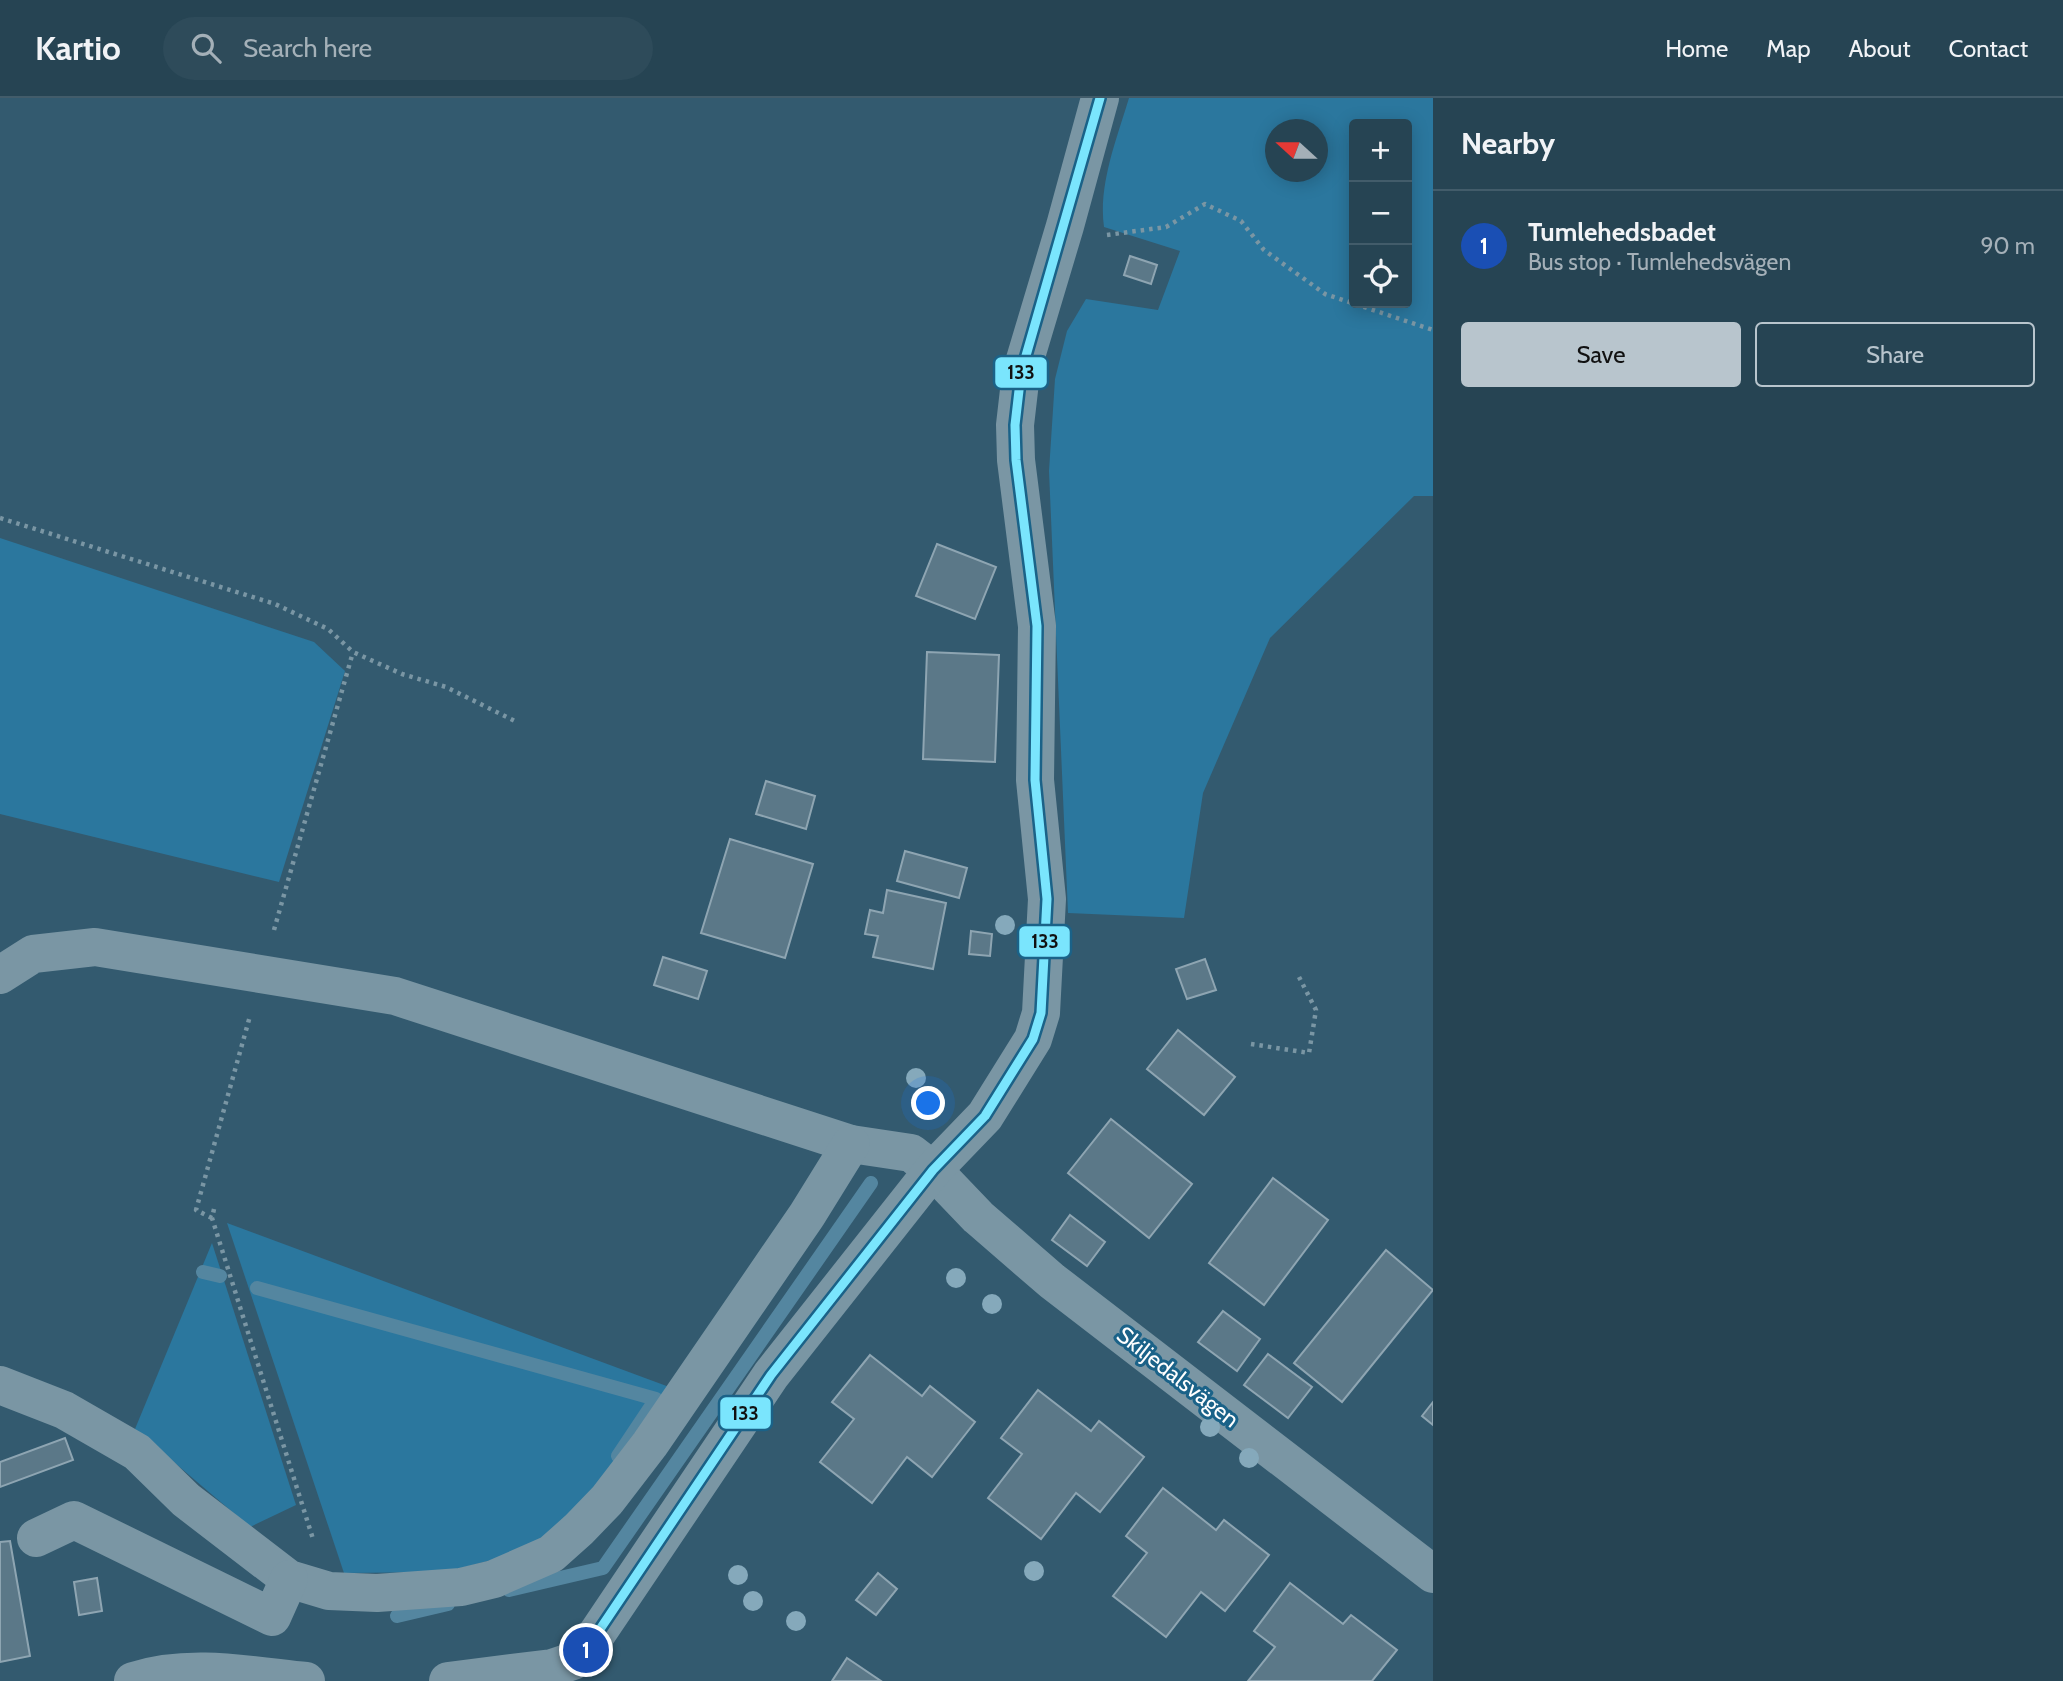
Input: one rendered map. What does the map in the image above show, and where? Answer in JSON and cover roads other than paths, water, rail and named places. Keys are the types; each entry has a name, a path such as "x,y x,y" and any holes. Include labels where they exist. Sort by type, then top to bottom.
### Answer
{"street":[{"path":"448,1681 552,1668 580,1671 592,1640 771,1375 933,1170 985,1116 1033,1039 1041,1013 1047,899 1035,780 1037,626 1015,425 1021,373 1100,98"},
{"name":"Skiljedalsvägen","path":"0,975 33,954 95,947 395,996 851,1144 911,1153 933,1170 978,1217 1052,1281 1433,1574"},
{"path":"0,1385 64,1410 137,1452 186,1500 289,1579 329,1591 377,1594 461,1587 494,1579 551,1554 607,1500 650,1444 807,1215 851,1144"},
{"path":"36,1538 74,1520 272,1617 289,1579"},
{"path":"133,1681 151,1675 187,1670 306,1681"}],"waterway":[{"path":"509,1590 603,1568 871,1183"},
{"path":"203,1272 220,1276"},
{"path":"257,1288 656,1399 618,1456"},
{"path":"397,1616 448,1604"}],"place":[{"name":"Tumlehedsbadet","path":"586,1650"}]}
